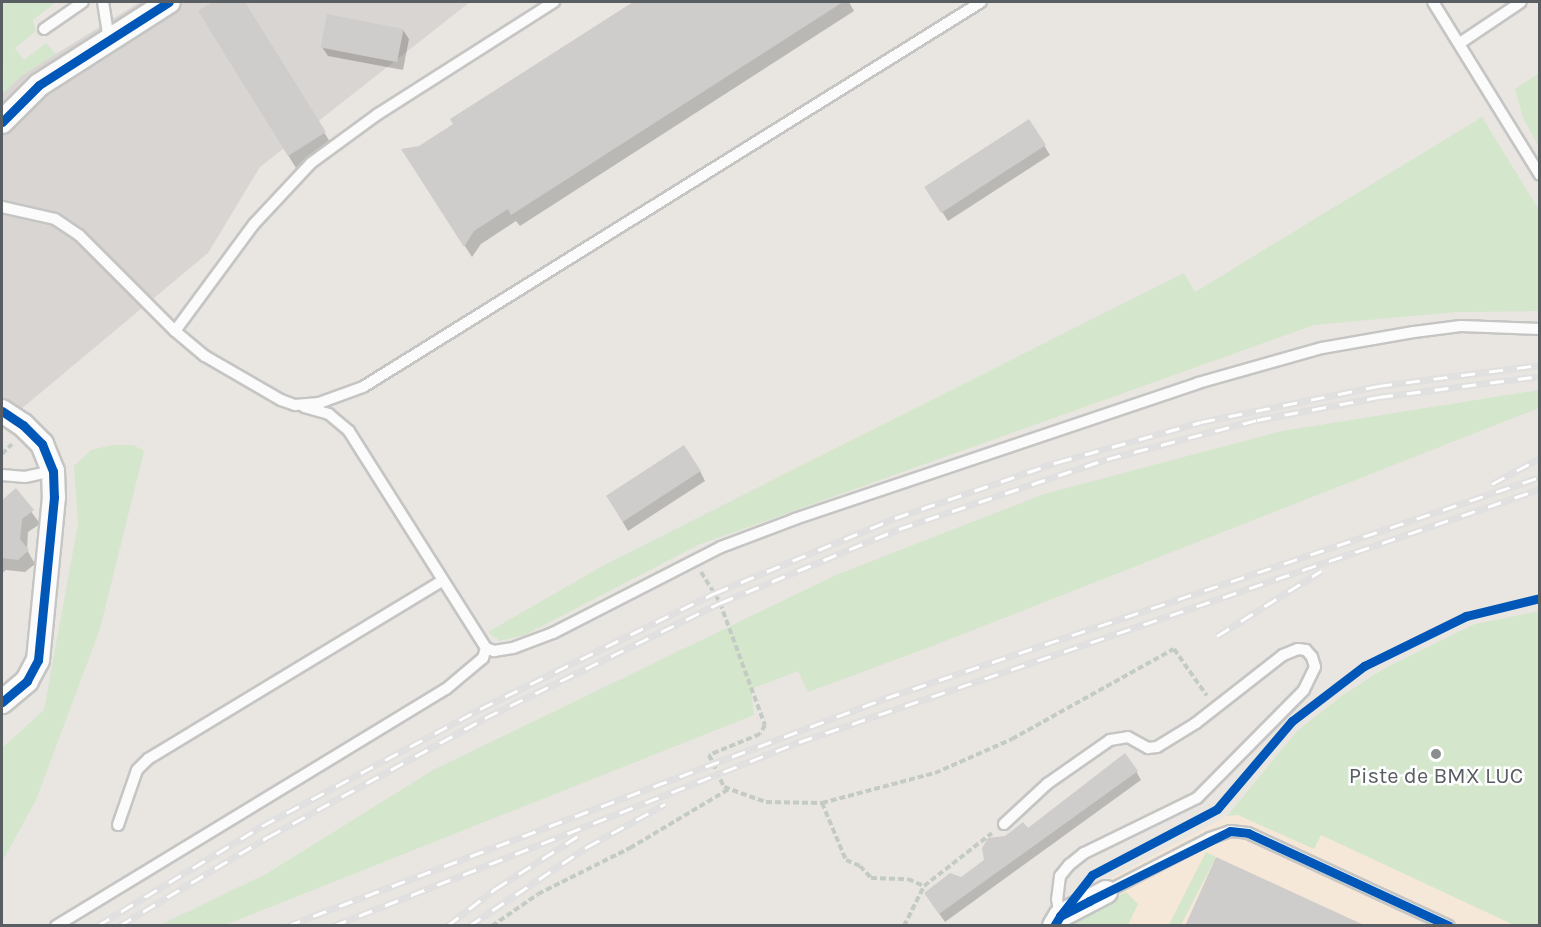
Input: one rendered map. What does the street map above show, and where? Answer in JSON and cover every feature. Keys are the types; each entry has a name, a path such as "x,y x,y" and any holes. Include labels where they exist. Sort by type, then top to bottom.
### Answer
{"street":[{"path":"2,122 39,85 170,2"},
{"path":"2,411 23,425 42,444 53,471 54,497 38,660 27,681 2,702"},
{"path":"1057,921 1106,892"}],"lane":[{"path":"44,29 82,2"},
{"path":"103,2 109,40"},
{"path":"175,332 254,224 311,163 340,140 554,2"},
{"path":"295,405 339,398 363,387 981,2"},
{"path":"1433,2 1539,175"},
{"path":"1460,44 1521,2"},
{"path":"2,207 55,219 79,235 175,332 205,356 295,405 329,414 350,431 486,648 494,651 513,648 553,633 692,563 795,519 1027,438 1322,348 1461,326 1539,329"},
{"path":"2,475 25,477 53,471"},
{"path":"118,825 137,770 148,759 442,580"},
{"path":"56,926 446,689 469,673 483,658 486,648"},
{"path":"1004,824 1047,784 1110,740 1128,737 1148,748 1157,747 1215,708 1283,655 1298,649 1306,650 1312,657 1315,667 1304,690 1197,798 1084,853 1069,865 1060,876 1057,921"},
{"path":"1106,892 1210,838 1230,831 1248,832 1449,926"}],"path":[{"path":"692,563 715,593 765,725 760,734 710,755 721,783 729,789 766,802 822,803 888,788 957,764 1012,739 1174,649 1215,708"},
{"path":"492,926 538,894 630,848 729,789"},
{"path":"822,803 846,860 860,866 871,878 908,879 924,886"},
{"path":"904,926 924,886 1004,824"}],"shaded area":[{"path":"140,2 470,2 260,167 208,253 2,425 2,89 4,92 22,75"},
{"path":"1539,611 1539,925 1061,926 1100,884 1227,816 1297,731 1343,695 1385,668 1475,624"}],"green space":[{"path":"2,2 56,2 33,20 36,31 15,48 24,60 46,43 56,54 22,75 4,93"},
{"path":"1539,73 1539,147 1523,118 1515,89"},
{"path":"1482,117 1539,210 1539,311 1456,312 1314,325 698,545 525,635 500,641 488,632 606,564 1184,273 1195,292"},
{"path":"1539,390 1539,408 930,647 808,692 798,671 751,689 754,715 225,925 160,925 266,874 435,769 836,575 1044,494 1282,431"},
{"path":"113,445 133,445 144,451 100,629 36,800 2,862 2,748 44,710 78,524 74,466 91,450"},
{"name":"Piste de BMX LUC","path":"1539,611 1539,925 1514,925 1321,835 1314,849 1238,815 1227,816 1297,731 1343,695 1385,668 1475,624"},
{"path":"1206,852 1216,857 1181,926 1169,924"},
{"path":"1126,892 1138,904 1128,925 1062,926"}],"building":[{"path":"213,2 245,2 326,132 288,156 198,11"},
{"path":"633,2 843,2 511,215 508,209 474,231 464,247 401,149 419,146 453,124 450,119"},
{"path":"327,14 404,29 397,62 321,47"},
{"path":"1029,119 1046,145 941,213 924,187"},
{"path":"684,445 701,471 623,522 606,496"},
{"path":"16,488 34,510 22,519 20,539 29,550 18,560 2,558 2,500"},
{"path":"1125,753 1138,771 939,914 924,893 950,873 961,877 984,860 982,848 988,838 1005,836 1023,822 1028,828"},
{"path":"1216,857 1366,926 1185,926"}],"railway":[{"path":"97,926 262,826 480,709 715,593 895,518 1058,462 1201,422 1378,386 1540,365"},
{"path":"119,926 268,837 485,718 720,603 899,529 1107,459 1257,420 1379,397 1540,376"},
{"path":"1492,484 1540,458"},
{"path":"287,926 886,698 1540,477"},
{"path":"333,926 799,742 1540,489"},
{"path":"1217,636 1321,571"},
{"path":"469,926 587,847 665,804"},
{"path":"447,926 495,889 578,836"}],"cycle path":[{"path":"2,122 39,85 169,2"},
{"path":"2,411 23,425 42,444 53,471 54,497 38,660 27,681 2,702"},
{"path":"1060,916 1092,875 1217,809 1292,721 1364,666 1466,616 1540,598"},
{"path":"1054,926 1060,916 1230,831 1248,833 1449,926"}],"place":[{"name":"Piste de BMX LUC","path":"1436,754"}]}
